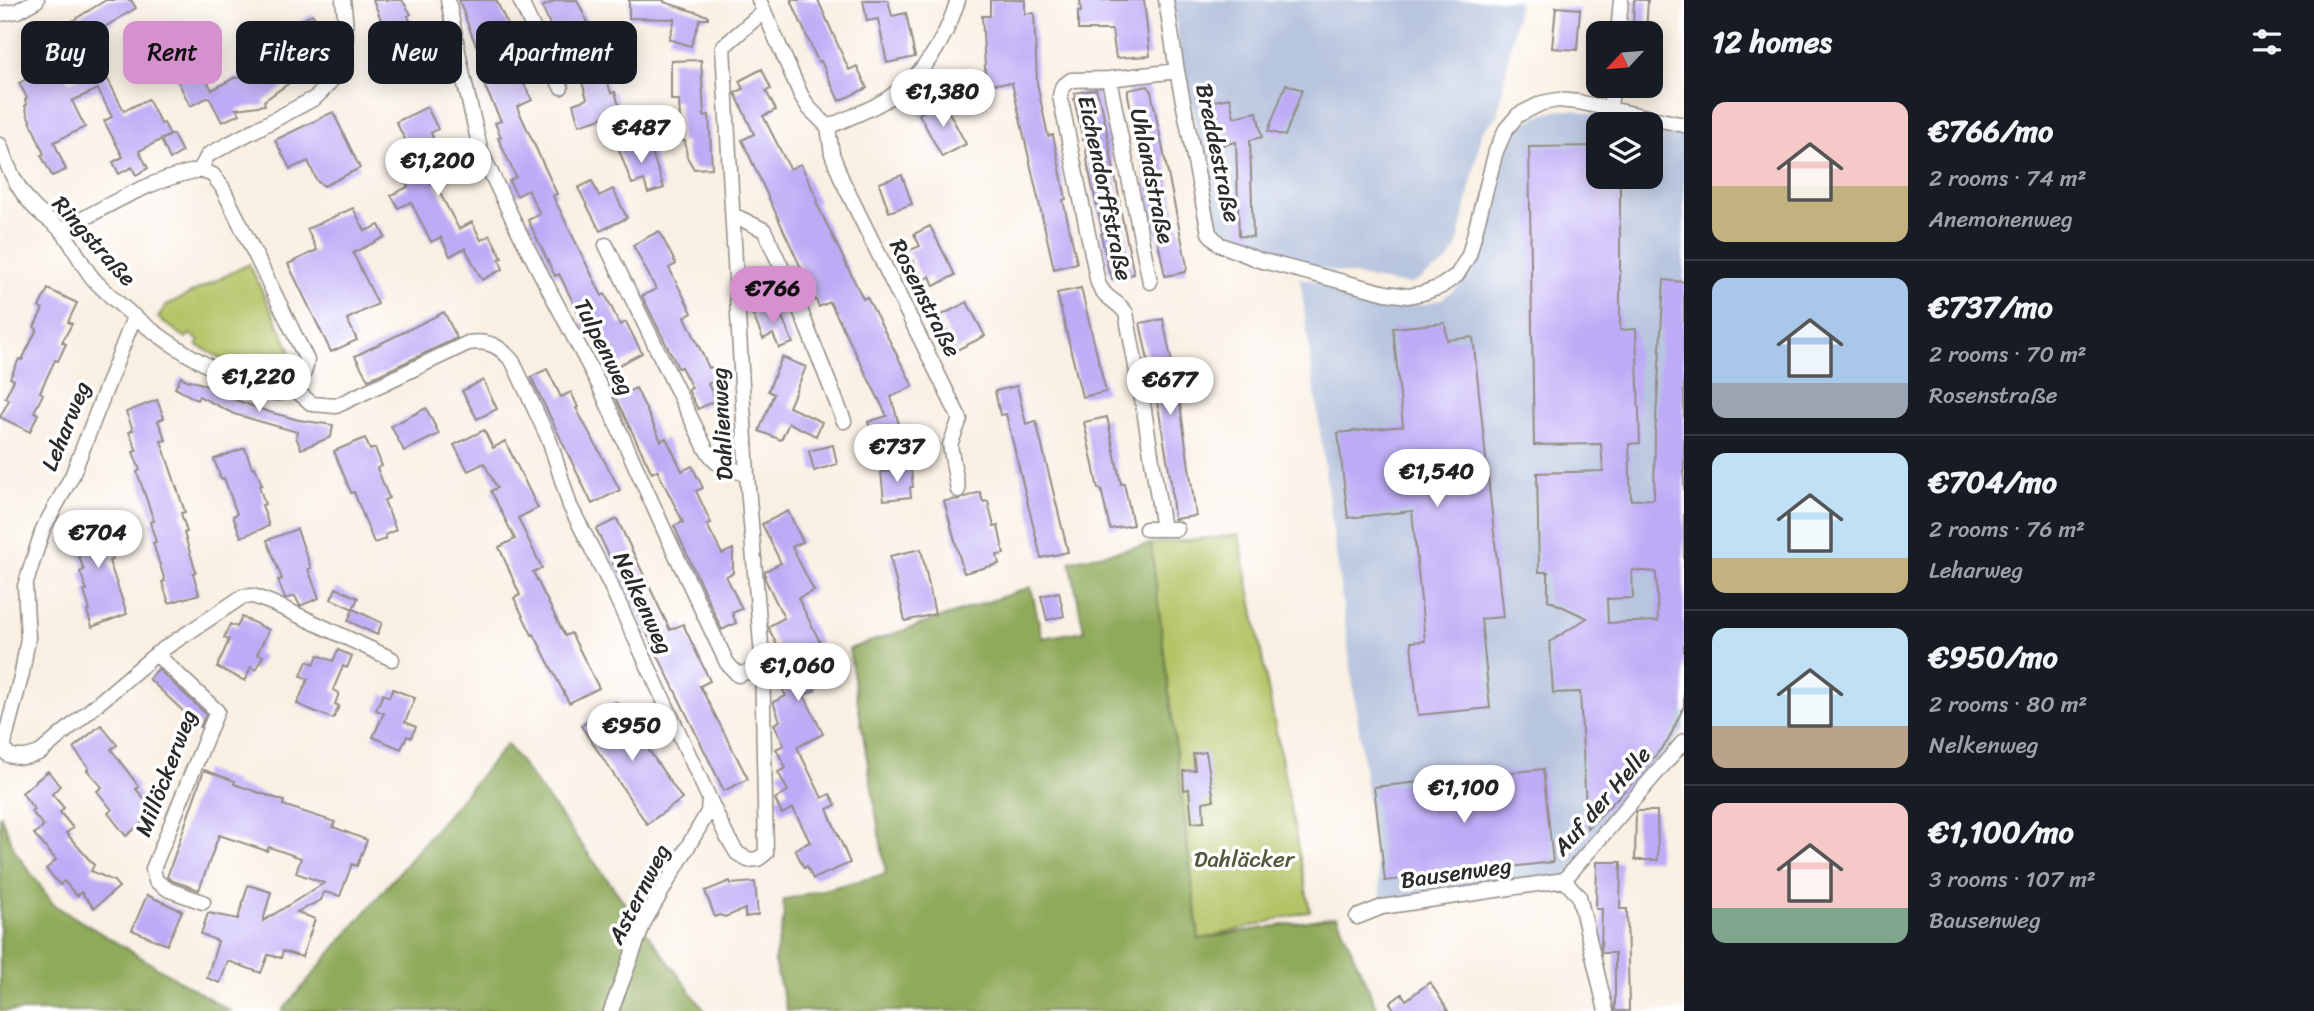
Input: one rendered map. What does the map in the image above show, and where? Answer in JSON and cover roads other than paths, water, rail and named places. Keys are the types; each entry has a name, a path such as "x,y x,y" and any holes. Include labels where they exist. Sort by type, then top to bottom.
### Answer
{"street":[{"path":"0,14 17,11 37,0"},
{"path":"200,170 208,155 315,98 328,86 344,60 348,30 343,0"},
{"name":"Tulpenweg","path":"448,0 481,152 514,222 598,383 727,663 738,675 753,670 762,657"},
{"path":"520,0 530,21"},
{"path":"761,6 801,95 809,108 828,127 886,100 931,60 950,23 958,0"},
{"name":"Breddestraße","path":"1166,0 1209,233 1219,244 1238,253 1386,293 1408,296 1440,287 1457,275 1469,255 1496,151 1506,129 1518,115 1542,103 1558,100 1684,125"},
{"path":"1619,21 1621,0"},
{"name":"Dahlienweg","path":"761,6 723,47 747,475 762,657 766,853"},
{"name":"Eichendorffstraße","path":"1146,529 1170,529 1126,313 1119,303 1104,295 1098,283 1060,96 1062,87 1071,80 1109,79 1177,71"},
{"name":"Uhlandstraße","path":"1109,79 1150,282"},
{"path":"1610,110 1611,98"},
{"name":"Rosenstraße","path":"828,127 832,155 842,180 960,419 950,445 958,490"},
{"name":"Ringstraße","path":"0,145 15,178 32,205 61,231 94,280 134,317 181,350 238,380 278,393 293,388"},
{"path":"61,231 173,175 200,170 213,175 222,187 307,360 303,377 293,388"},
{"path":"733,215 764,230 793,292 844,421"},
{"path":"606,245 706,449 716,462 747,475"},
{"name":"Leharweg","path":"134,317 72,476 43,529 25,586 28,638 5,738 4,747 8,755 17,758 29,757 41,752 156,654"},
{"name":"Nelkenweg","path":"293,388 312,404 336,406 468,343 481,341 494,344 505,352 513,362 550,442 570,506 610,584 726,835 737,853 748,860 758,859 766,853"},
{"path":"156,654 233,602 242,597 253,596 392,659"},
{"name":"Millöckerweg","path":"156,654 217,711 153,869 156,881 169,890 203,902"},
{"name":"Auf der Helle","path":"1606,1011 1579,896 1564,880 1684,741"},
{"name":"Asternweg","path":"611,1011 644,922 708,812 709,799"},
{"name":"Bausenweg","path":"1357,917 1381,907 1564,880"}],"park label":[{"name":"Dahläcker","path":"1244,859"}]}
